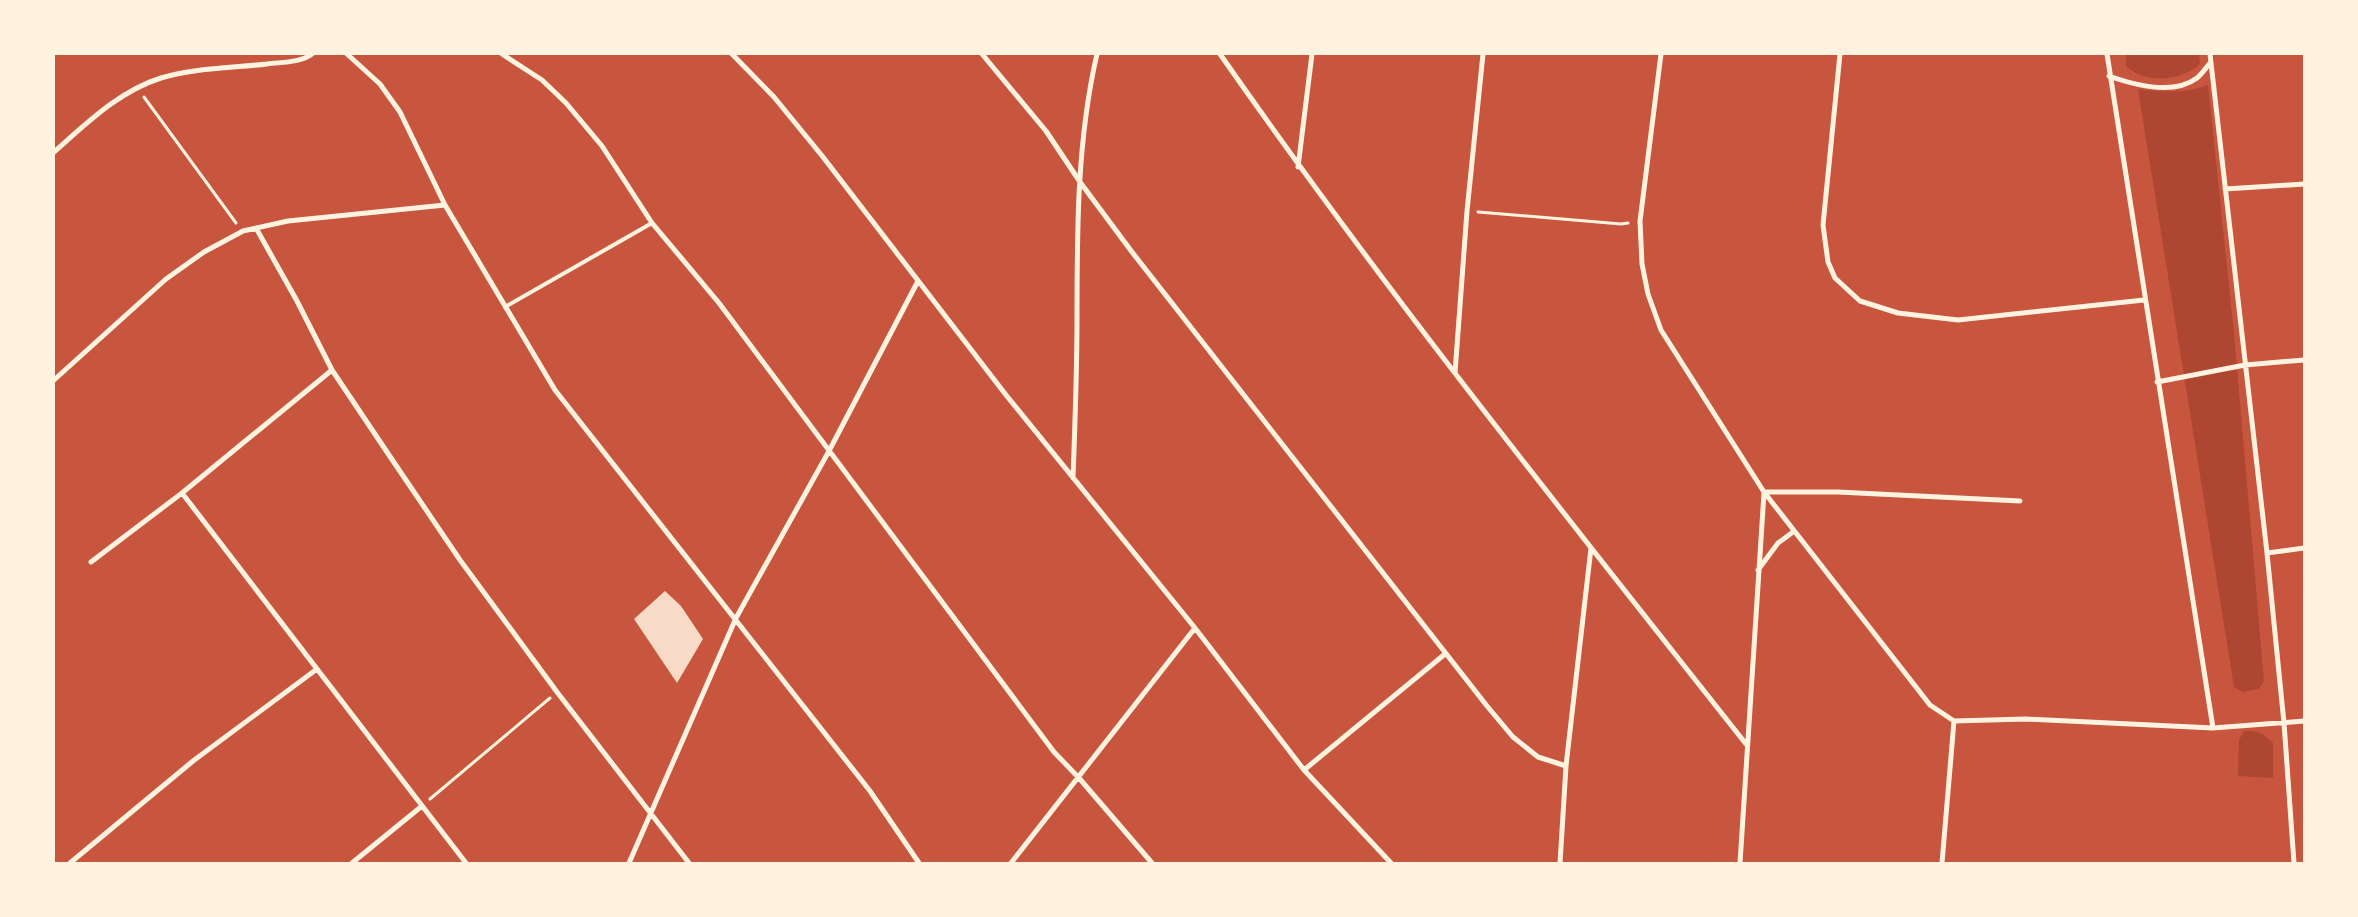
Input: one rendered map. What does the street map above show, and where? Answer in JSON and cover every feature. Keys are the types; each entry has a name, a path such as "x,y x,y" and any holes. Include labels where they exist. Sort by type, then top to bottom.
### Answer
{"street":[{"path":"54,152 113,103 137,88 161,78 184,73 293,61 312,54"},
{"path":"347,54 380,84 400,112 445,205 533,357 583,428 736,618 870,791 919,863"},
{"path":"502,54 542,80 566,103 602,146 652,223 719,303 1054,752 1080,778 1152,863"},
{"path":"732,54 774,96 1304,770 1390,863"},
{"path":"982,54 1046,131 1080,182 1445,654 1513,737 1538,758 1566,766"},
{"path":"1073,478 1080,182 1097,54"},
{"path":"1220,54 1298,166 1454,373 1746,744"},
{"path":"1298,166 1312,54"},
{"path":"1454,373 1467,211 1483,54"},
{"path":"1661,54 1640,221 1642,264 1648,294 1661,330 1764,492 1793,532 1930,705 1954,721 2026,719 2213,728 2304,721"},
{"path":"1840,54 1823,225 1828,262 1835,278 1860,301 1898,313 1958,320 2144,300"},
{"path":"2107,54 2144,300 2213,728"},
{"path":"2210,54 2267,553 2284,723 2294,863"},
{"path":"2109,76 2128,83 2168,87 2183,84 2196,78 2210,63"},
{"path":"2225,189 2304,184"},
{"path":"54,380 166,279 204,252 242,231 288,221 445,205"},
{"path":"256,228 298,301 332,370 460,560 649,814 689,863"},
{"path":"629,863 736,618 829,452 918,281"},
{"path":"2157,382 2245,365 2304,360"},
{"path":"91,562 182,493 332,370"},
{"path":"1764,492 1838,492 2020,501"},
{"path":"1740,863 1746,744 1764,492"},
{"path":"182,493 466,863"},
{"path":"1758,570 1778,544 1793,532"},
{"path":"1560,863 1566,766 1591,548"},
{"path":"2267,553 2304,548"},
{"path":"1011,863 1080,778 1194,628"},
{"path":"1304,770 1445,654"},
{"path":"70,863 193,761 317,669"},
{"path":"1942,863 1954,721"},
{"path":"352,863 422,806"}],"lane":[{"path":"505,307 652,223"}],"path":[{"path":"137,88 242,231"},
{"path":"1467,211 1621,224"},
{"path":"422,806 557,692"}],"shaded area":[{"path":"2126,54 2199,54 2200,64 2192,70 2173,77 2152,78 2134,72 2126,66"},
{"path":"2208,85 2234,333 2264,681 2259,689 2243,692 2234,687 2138,89 2173,92"},
{"path":"2244,731 2260,733 2273,743 2273,778 2238,776 2239,740"}],"building":[{"path":"665,591 681,606 703,639 677,683 634,619"}]}
